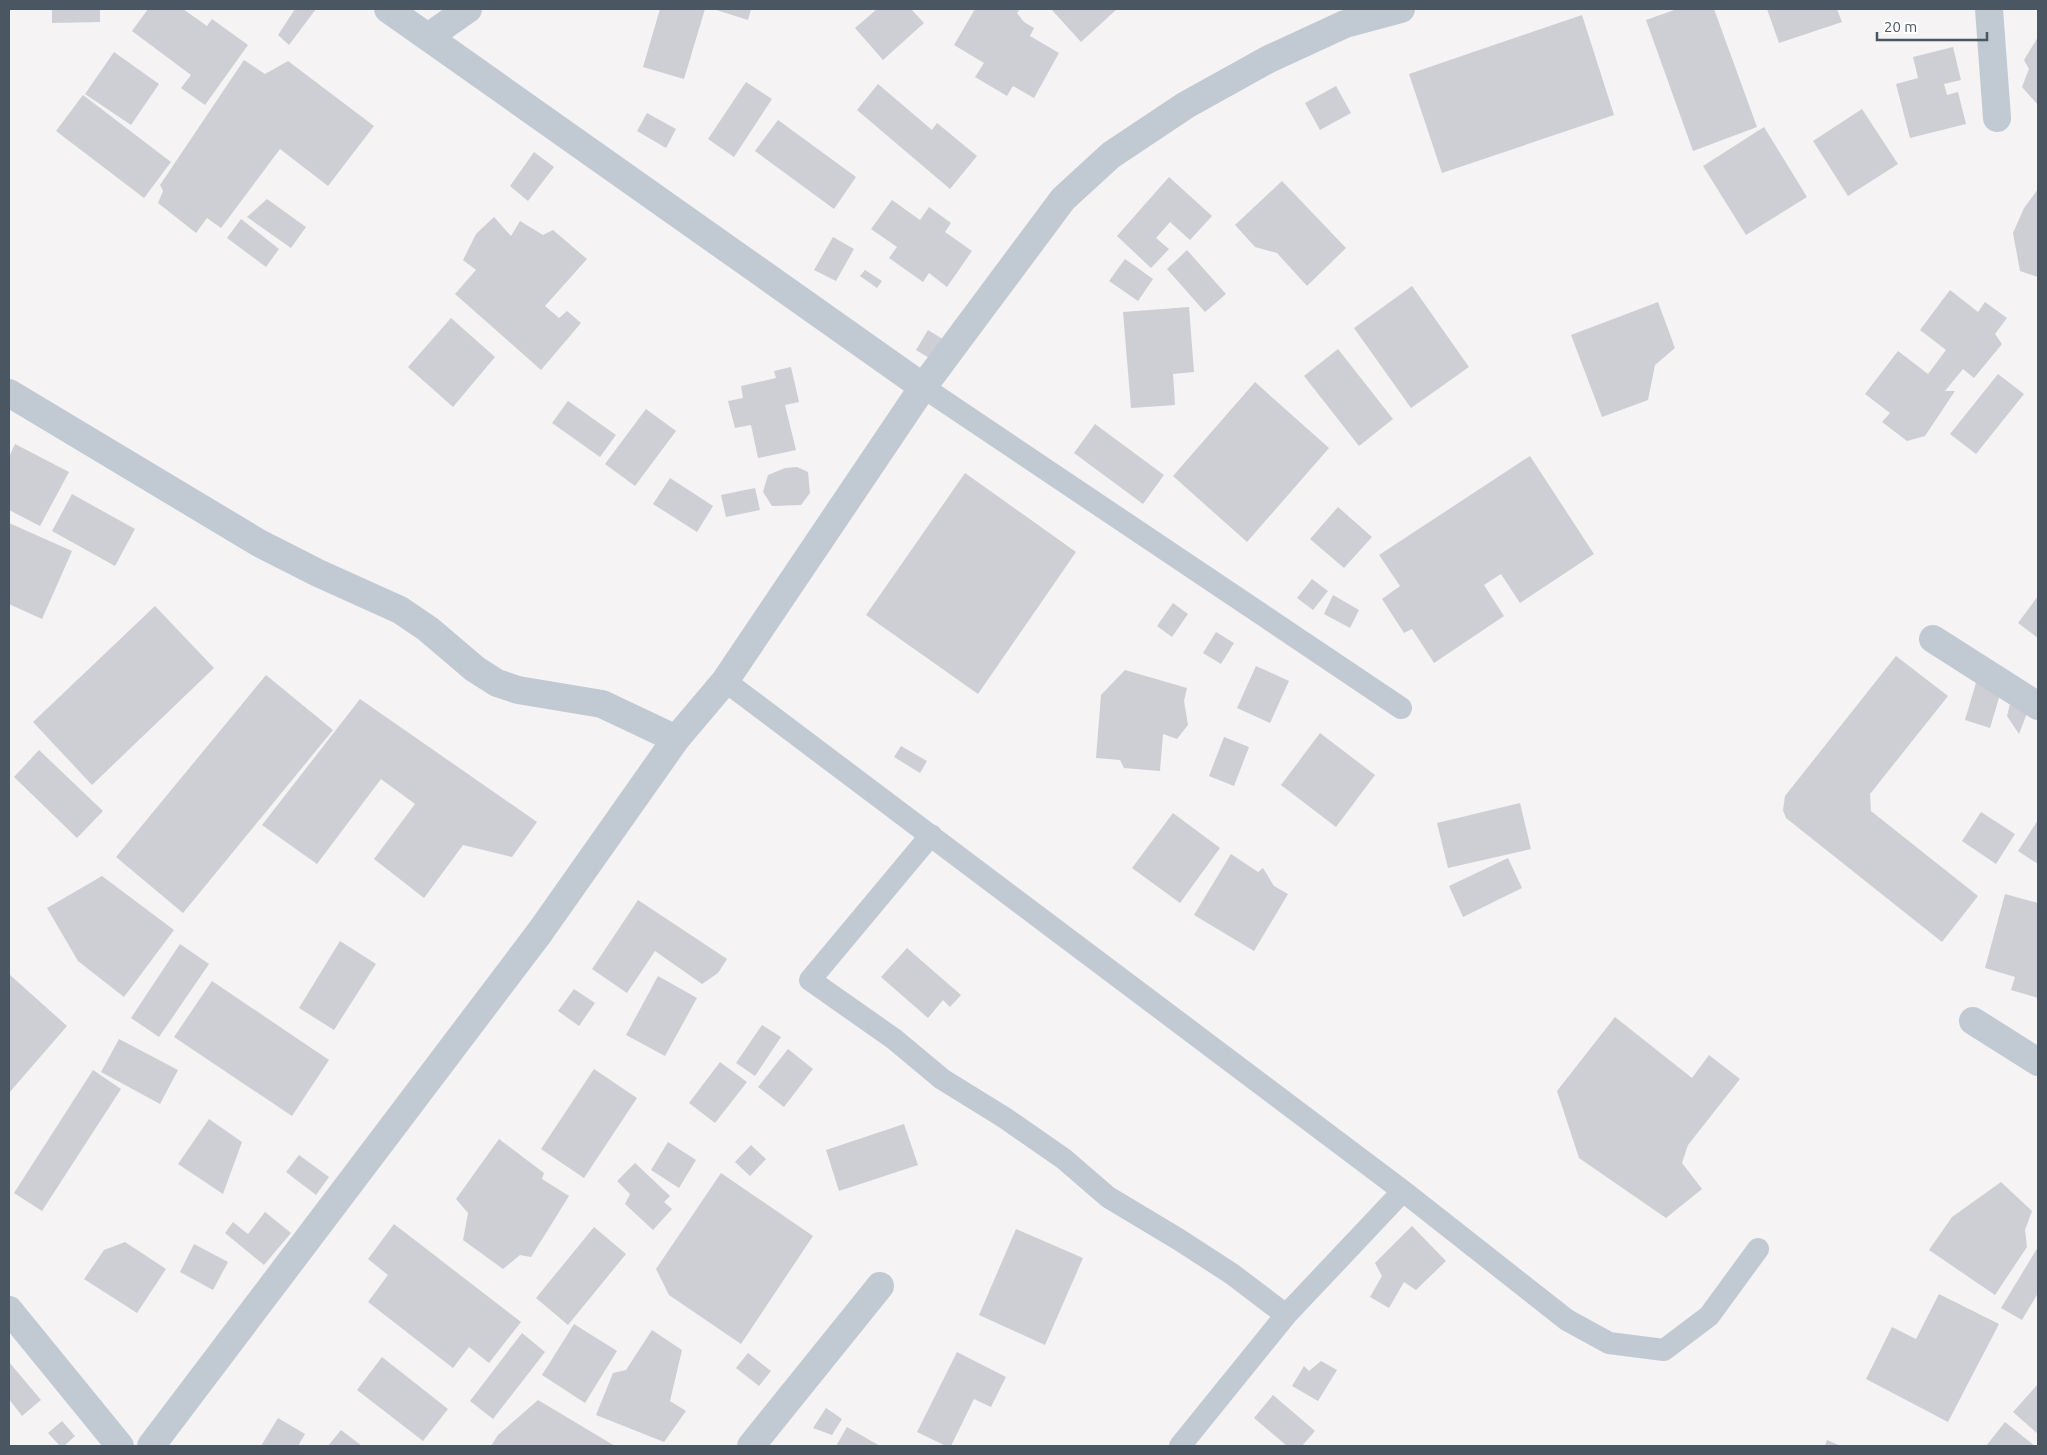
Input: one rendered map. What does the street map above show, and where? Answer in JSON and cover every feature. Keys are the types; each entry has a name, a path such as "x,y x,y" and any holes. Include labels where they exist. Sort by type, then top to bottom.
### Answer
{"street":[{"path":"388,9 923,387"},
{"path":"428,37 468,9"},
{"path":"151,1446 540,932 676,739 726,682 923,387 1063,199 1111,156 1186,104 1269,59 1345,24 1401,9"},
{"path":"1989,9 1997,118"},
{"path":"9,392 259,542 318,573 400,610 428,629 475,669 497,683 518,690 602,704 676,739"},
{"path":"1933,639 2038,706"},
{"path":"1972,1021 2038,1062"},
{"path":"751,1446 880,1286"},
{"path":"9,1310 120,1446"}],"lane":[{"path":"923,387 1401,708"},
{"path":"726,682 1403,1191 1567,1320 1609,1343 1664,1350 1708,1316 1758,1249"},
{"path":"932,836 810,980 894,1039 942,1079 1005,1118 1064,1159 1108,1197 1232,1274 1286,1315"},
{"path":"1180,1446 1286,1315 1403,1191"}],"building":[{"path":"52,9 100,9 100,22 52,23"},
{"path":"148,9 183,9 207,26 212,19 248,45 205,105 181,88 191,75 132,31"},
{"path":"295,9 316,9 289,45 278,35"},
{"path":"660,9 705,9 684,79 643,67"},
{"path":"713,9 751,9 748,20"},
{"path":"877,9 911,9 924,23 883,60 855,28"},
{"path":"975,9 1020,9 1017,13 1024,22 1034,28 1030,36 1059,53 1034,98 1013,86 1007,96 975,77 984,63 954,45"},
{"path":"1051,9 1117,9 1081,42"},
{"path":"1677,9 1714,9 1757,127 1693,151 1646,20"},
{"path":"1767,9 1837,9 1842,22 1779,43"},
{"path":"1582,15 1614,115 1442,173 1409,74"},
{"path":"2038,37 2038,105 2022,87 2029,69 2024,60"},
{"path":"1953,47 1961,80 1944,84 1947,95 1958,92 1966,124 1910,138 1896,84 1918,78 1913,57"},
{"path":"114,52 159,84 131,125 85,94"},
{"path":"244,60 265,74 288,61 374,126 328,186 280,149 221,228 207,218 196,233 158,203 163,191 160,185"},
{"path":"746,82 772,99 734,157 708,139"},
{"path":"878,84 932,130 937,123 977,156 950,189 857,110"},
{"path":"1336,86 1351,113 1320,130 1305,103"},
{"path":"83,95 171,162 144,198 56,131"},
{"path":"1862,109 1898,164 1848,196 1813,141"},
{"path":"647,113 676,129 666,148 637,131"},
{"path":"778,120 856,177 834,209 755,151"},
{"path":"1764,127 1807,197 1746,235 1703,166"},
{"path":"534,152 554,167 528,201 510,186"},
{"path":"1169,177 1212,216 1190,240 1170,222 1156,238 1169,249 1151,268 1117,236"},
{"path":"1282,181 1346,248 1307,286 1277,253 1255,247 1235,225"},
{"path":"2038,189 2038,277 2020,271 2013,233 2024,208"},
{"path":"267,199 306,227 291,248 247,217"},
{"path":"892,200 920,220 929,207 951,223 945,232 972,251 947,287 929,273 923,282 889,258 897,247 871,229"},
{"path":"494,217 511,236 520,221 543,235 553,230 587,259 545,306 559,318 567,311 581,323 541,370 455,294 476,270 463,260 476,234"},
{"path":"241,219 279,249 266,267 227,238"},
{"path":"833,237 854,249 836,281 814,270"},
{"path":"1187,250 1226,294 1205,312 1167,269"},
{"path":"1125,259 1153,279 1138,301 1109,281"},
{"path":"865,270 882,281 877,288 860,276"},
{"path":"1412,286 1469,367 1411,408 1354,328"},
{"path":"1950,290 1978,312 1985,302 2007,318 1995,334 2002,344 1974,378 1963,369 1945,391 1955,391 1925,436 1907,441 1882,422 1890,413 1865,394 1898,351 1928,374 1946,350 1920,330"},
{"path":"1658,302 1675,348 1655,365 1648,400 1602,417 1571,335"},
{"path":"1189,307 1194,372 1173,374 1175,405 1131,408 1123,312"},
{"path":"451,318 495,357 453,407 408,367"},
{"path":"928,330 946,341 934,361 916,350"},
{"path":"1338,349 1393,419 1359,446 1304,376"},
{"path":"791,367 799,402 785,405 796,450 758,458 751,425 735,428 728,401 743,398 741,386 776,378 774,371"},
{"path":"1998,374 2024,394 1976,454 1950,434"},
{"path":"1255,382 1329,448 1247,542 1173,476"},
{"path":"568,401 616,435 600,457 552,423"},
{"path":"646,409 676,431 635,486 605,464"},
{"path":"1095,424 1164,475 1143,504 1074,453"},
{"path":"15,444 69,472 40,526 9,510 9,457"},
{"path":"1530,456 1594,554 1520,603 1501,574 1484,585 1504,616 1434,663 1412,629 1404,633 1382,599 1400,586 1379,555"},
{"path":"797,467 808,472 810,493 801,505 772,506 763,492 768,475 785,468"},
{"path":"965,473 1076,552 978,694 866,615"},
{"path":"670,478 713,506 697,532 653,504"},
{"path":"755,488 760,510 726,517 721,495"},
{"path":"72,494 135,529 115,566 52,531"},
{"path":"1338,507 1372,537 1344,568 1310,539"},
{"path":"9,523 72,551 42,619 9,604"},
{"path":"1312,579 1328,591 1313,610 1297,598"},
{"path":"1333,595 1359,610 1350,628 1324,614"},
{"path":"2038,596 2038,638 2018,623"},
{"path":"1173,603 1188,614 1172,637 1157,626"},
{"path":"155,606 214,668 92,785 33,722"},
{"path":"1216,632 1234,643 1221,664 1203,653"},
{"path":"1896,656 1948,696 1870,794 1871,811 1978,896 1942,942 1786,818 1783,810 1785,796"},
{"path":"1256,666 1289,681 1270,723 1237,708"},
{"path":"1125,670 1187,688 1184,701 1188,725 1177,739 1163,734 1160,771 1124,768 1120,760 1096,758 1101,695"},
{"path":"266,675 333,730 183,913 116,857"},
{"path":"1978,676 2001,691 1990,728 1965,720"},
{"path":"360,699 537,822 512,857 463,845 424,898 374,859 415,804 381,779 317,864 262,825"},
{"path":"2010,704 2029,708 2019,734 2007,716"},
{"path":"1320,733 1375,775 1336,827 1281,785"},
{"path":"1224,737 1249,747 1234,786 1209,776"},
{"path":"901,746 927,761 920,773 894,757"},
{"path":"39,750 103,811 77,838 14,777"},
{"path":"1520,803 1531,849 1448,868 1437,823"},
{"path":"1981,812 2015,834 1996,864 1962,841"},
{"path":"1173,813 1220,848 1180,903 1132,868"},
{"path":"2038,820 2038,864 2018,851"},
{"path":"1231,854 1258,872 1263,868 1274,886 1288,894 1254,951 1194,915"},
{"path":"1508,858 1522,888 1463,917 1449,886"},
{"path":"102,876 174,930 124,997 78,961 47,908"},
{"path":"2005,894 2038,903 2038,998 2011,990 2015,977 1985,968"},
{"path":"638,900 727,959 718,973 702,984 655,951 627,993 592,969"},
{"path":"340,941 376,964 334,1030 299,1008"},
{"path":"180,944 209,964 159,1037 131,1018"},
{"path":"907,948 961,995 950,1007 943,1000 928,1018 881,977"},
{"path":"9,974 67,1026 9,1093"},
{"path":"658,976 697,998 665,1056 626,1035"},
{"path":"212,981 329,1060 292,1116 174,1037"},
{"path":"574,989 595,1003 579,1026 558,1011"},
{"path":"1615,1017 1692,1078 1709,1055 1740,1079 1688,1145 1682,1163 1702,1189 1666,1218 1579,1158 1557,1091"},
{"path":"762,1025 781,1037 755,1076 736,1063"},
{"path":"119,1039 178,1070 160,1104 101,1072"},
{"path":"788,1049 813,1069 784,1107 758,1087"},
{"path":"720,1062 747,1082 715,1123 689,1103"},
{"path":"594,1069 637,1098 584,1178 541,1149"},
{"path":"93,1070 121,1089 42,1211 14,1193"},
{"path":"209,1119 242,1142 223,1194 178,1164"},
{"path":"904,1124 918,1165 839,1191 826,1150"},
{"path":"499,1139 544,1173 542,1179 569,1196 531,1257 520,1255 503,1269 463,1240 468,1213 456,1199"},
{"path":"668,1142 696,1160 679,1188 651,1170"},
{"path":"751,1145 766,1159 750,1176 735,1162"},
{"path":"299,1155 329,1177 316,1195 286,1172"},
{"path":"635,1163 670,1196 664,1202 672,1209 653,1230 625,1204 630,1194 617,1181"},
{"path":"721,1173 813,1236 741,1344 669,1295 656,1269"},
{"path":"2001,1182 2032,1211 2025,1230 2027,1247 1995,1295 1929,1250 1952,1217"},
{"path":"265,1212 291,1233 264,1265 225,1233 233,1222 248,1234"},
{"path":"394,1224 521,1322 489,1363 469,1347 453,1368 368,1302 388,1275 368,1259"},
{"path":"1412,1226 1446,1261 1416,1290 1404,1282 1389,1308 1370,1297 1382,1276 1375,1263"},
{"path":"594,1227 626,1254 568,1325 536,1298"},
{"path":"1016,1229 1083,1258 1045,1345 979,1315"},
{"path":"125,1242 166,1269 137,1313 84,1279 104,1250"},
{"path":"194,1244 228,1262 213,1290 180,1272"},
{"path":"2038,1247 2038,1293 2022,1320 2001,1308"},
{"path":"1939,1294 1999,1324 1948,1422 1866,1379 1892,1327 1916,1339"},
{"path":"574,1324 617,1351 585,1403 542,1375"},
{"path":"652,1330 682,1350 670,1401 686,1411 664,1442 596,1415 613,1373 626,1370"},
{"path":"522,1333 545,1352 493,1419 470,1401"},
{"path":"957,1352 1006,1377 991,1407 974,1399 951,1446 946,1446 917,1432"},
{"path":"748,1353 771,1371 759,1386 736,1368"},
{"path":"382,1357 448,1409 423,1441 357,1390"},
{"path":"1321,1361 1337,1370 1318,1401 1292,1386 1304,1366 1309,1371"},
{"path":"9,1362 41,1400 22,1416 9,1399"},
{"path":"2038,1384 2038,1434 2013,1412"},
{"path":"1273,1395 1315,1431 1302,1446 1287,1446 1254,1418"},
{"path":"538,1400 615,1446 491,1446 498,1435"},
{"path":"826,1408 842,1419 832,1435 813,1428"},
{"path":"278,1418 305,1434 298,1446 261,1446"},
{"path":"62,1421 75,1436 64,1446 60,1446 48,1433"},
{"path":"2005,1422 2035,1446 1986,1446"},
{"path":"847,1427 880,1446 836,1446"},
{"path":"341,1430 362,1446 328,1446"},
{"path":"1827,1440 1841,1446 1825,1446"}]}
